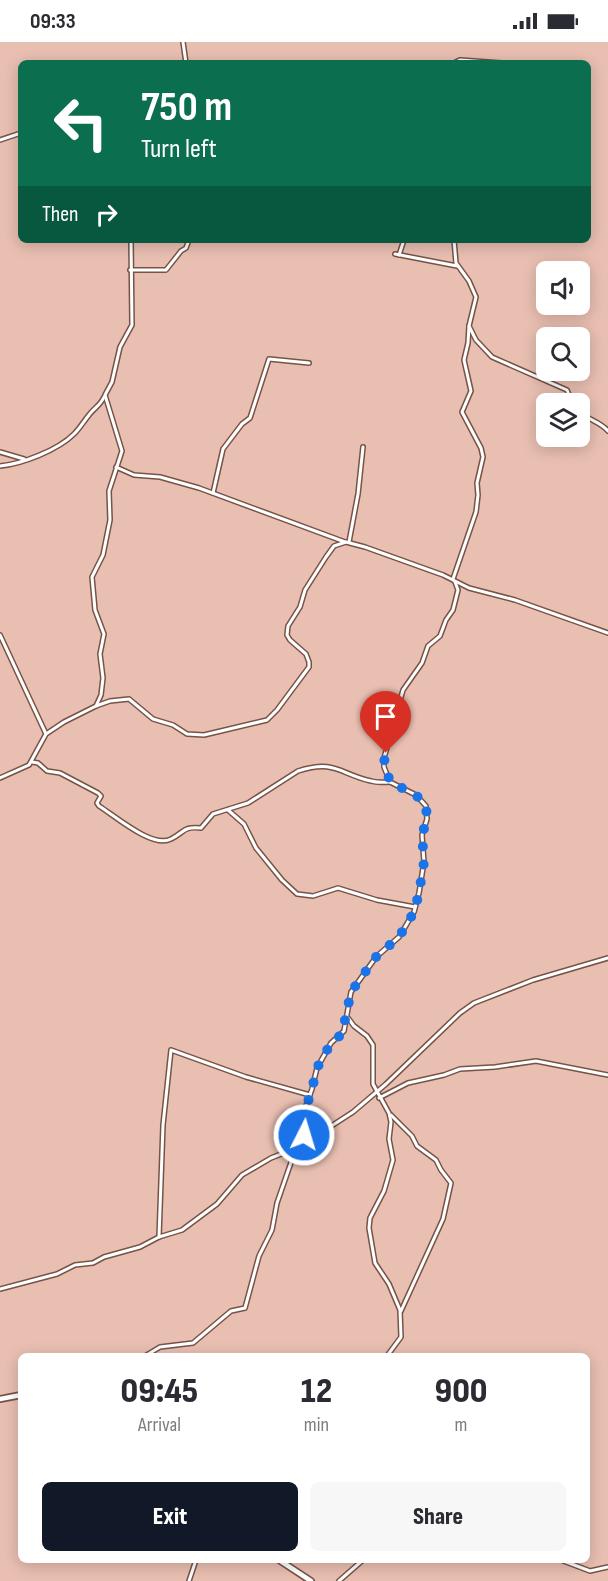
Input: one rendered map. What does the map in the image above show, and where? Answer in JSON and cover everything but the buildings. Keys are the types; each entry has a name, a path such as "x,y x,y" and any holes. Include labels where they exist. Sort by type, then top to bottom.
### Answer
{"street":[{"path":"183,42 186,60"},
{"path":"0,140 18,134"},
{"path":"0,466 54,449 69,439 91,411 100,405 112,382 120,347 132,326 131,243"},
{"path":"130,270 166,270 188,243"},
{"path":"402,243 397,254 458,266"},
{"path":"390,782 384,767 384,758 400,696 422,663 428,646 440,636 453,610 458,590 454,580 476,512 477,483 483,457 481,448 462,412 471,391 464,365 476,294 455,260 454,243"},
{"path":"469,326 476,340 492,357 567,390 568,393"},
{"path":"213,493 222,451 242,424 250,418 269,359 309,363"},
{"path":"96,706 100,700 103,684 99,654 104,634 95,610 92,578 104,548 110,520 109,491 122,454 122,446 105,395"},
{"path":"590,420 608,431"},
{"path":"348,542 358,494 363,447"},
{"path":"0,452 26,459"},
{"path":"116,467 134,475 160,477 213,493 454,580 475,590 515,600 608,633"},
{"path":"32,762 46,734 64,722 110,701 129,699 148,716 195,735 252,725 267,720 277,710 309,664 306,654 287,635 288,626 300,608 305,590 326,557 334,546 348,542"},
{"path":"0,635 46,734"},
{"path":"0,778 32,762 38,763 47,771 60,773 98,792 101,796 97,802 98,805 157,842 171,840 187,828 201,828 213,814 248,803 298,771 316,766 340,769 369,781 390,782 416,795 426,806 427,819 422,835 424,862 416,907 399,937 376,957 351,992 342,1034 331,1043 320,1062 303,1117 303,1138 277,1203 272,1230 259,1256 244,1308 231,1311 193,1343 160,1347 150,1353"},
{"path":"228,810 244,824 256,848 282,880 297,894 313,896 338,888 377,900 416,907"},
{"path":"0,1289 57,1274 75,1265 93,1263 104,1257 178,1232 217,1204 243,1175 271,1158 298,1147 353,1112 455,1017 474,1003 542,976 608,958"},
{"path":"347,1014 351,1023 367,1036 372,1046 373,1084 379,1098 389,1114 409,1133 417,1146 436,1160 451,1183 443,1219 400,1313"},
{"path":"159,1237 163,1125 171,1050 246,1077 310,1095"},
{"path":"379,1098 408,1083 460,1069 495,1067 528,1061 608,1075"},
{"path":"389,1114 391,1122 389,1139 393,1160 384,1191 370,1218 369,1227 373,1257 389,1284 400,1313 401,1337 389,1353"},
{"path":"0,1399 18,1396"},
{"path":"189,1581 195,1563"},
{"path":"284,1563 311,1581"},
{"path":"339,1581 360,1563"},
{"path":"569,1563 590,1571 608,1567"}],"route":[{"path":"304,1135 303,1117 317,1068 331,1043 344,1031 351,992 376,957 402,934 414,912 419,893 424,854 422,835 427,819 426,806 422,799 390,782 384,762 386,753"}]}
